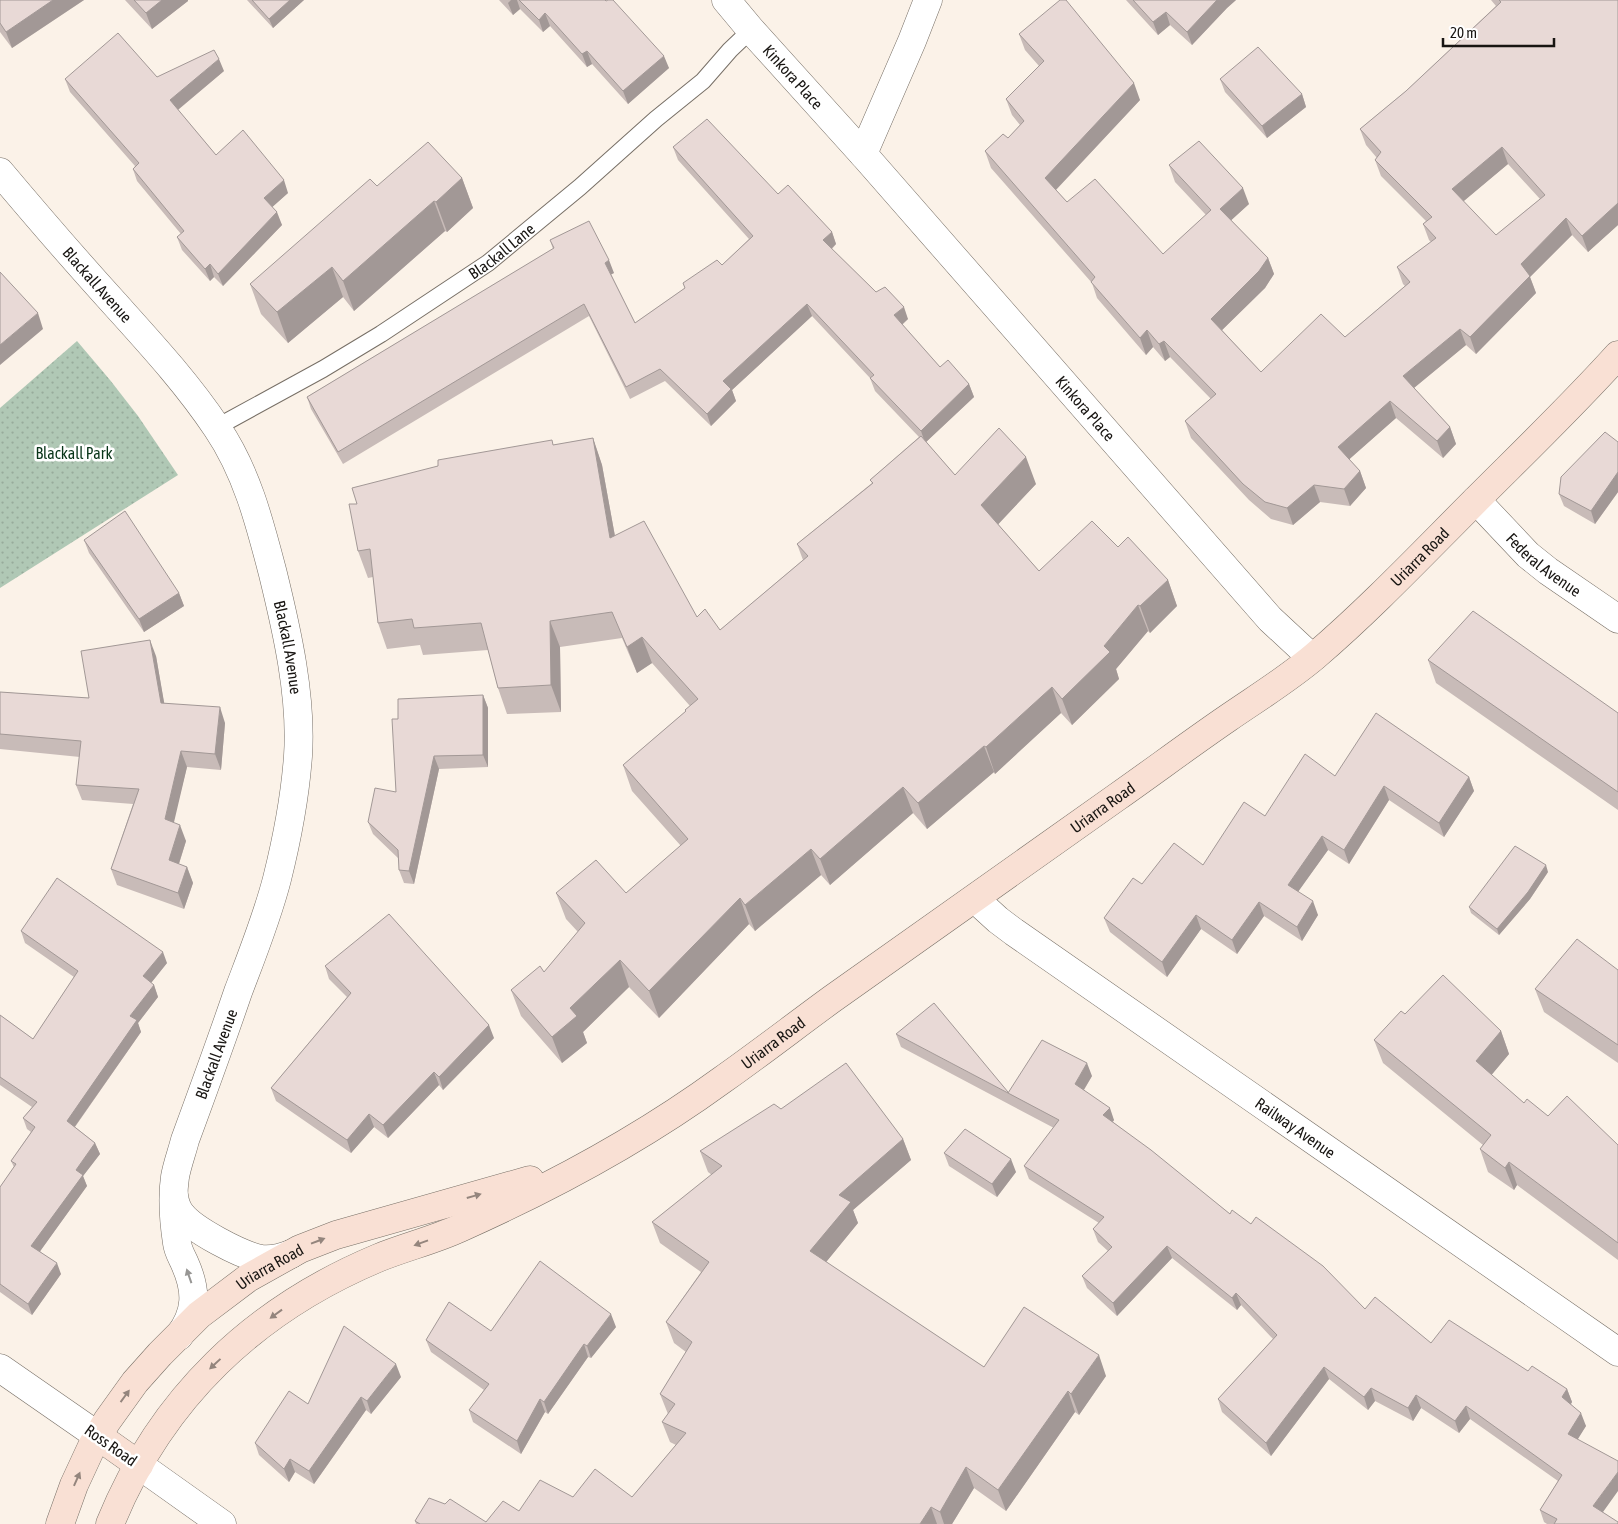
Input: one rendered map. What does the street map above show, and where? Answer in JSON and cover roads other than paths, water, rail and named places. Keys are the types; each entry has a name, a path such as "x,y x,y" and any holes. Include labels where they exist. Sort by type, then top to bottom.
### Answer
{"main road":[{"name":"Uriarra Road","path":"110,1524 127,1486 162,1427 182,1400 206,1373 251,1332 290,1303 310,1291 381,1257 457,1230 592,1163 662,1122 828,1002 974,900 1312,658 1402,576 1574,403 1618,355"},
{"name":"Uriarra Road","path":"1574,403 1618,365"},
{"name":"Uriarra Road","path":"60,1524 74,1485 98,1436 135,1382 199,1315 248,1278 318,1241 592,1163"},
{"name":"Ross Road","path":"98,1436 139,1465"}],"street":[{"name":"Kinkora Place","path":"726,0 1270,619 1312,658"},
{"path":"863,154 928,0"},
{"path":"912,40 938,0"},
{"name":"Blackall Avenue","path":"0,172 173,368 217,427 230,448 245,480 258,518 280,605 294,673 298,754 293,798 277,880 264,922 185,1140 175,1176 174,1196 177,1243 190,1276 194,1299 191,1317 178,1337"},
{"name":"Federal Avenue","path":"1476,500 1519,547 1533,559 1618,620"},
{"name":"Railway Avenue","path":"974,900 1014,932 1618,1352"},
{"path":"174,1196 178,1210 185,1219 228,1247 245,1255 261,1259 275,1259 291,1254"},
{"name":"Ross Road","path":"0,1368 98,1436"},
{"name":"Ross Road","path":"139,1465 222,1524"}],"lane":[{"name":"Blackall Lane","path":"217,427 324,369 488,263 580,187 656,119 696,88 751,30"}],"park label":[{"name":"Blackall Park","path":"74,453"}]}
